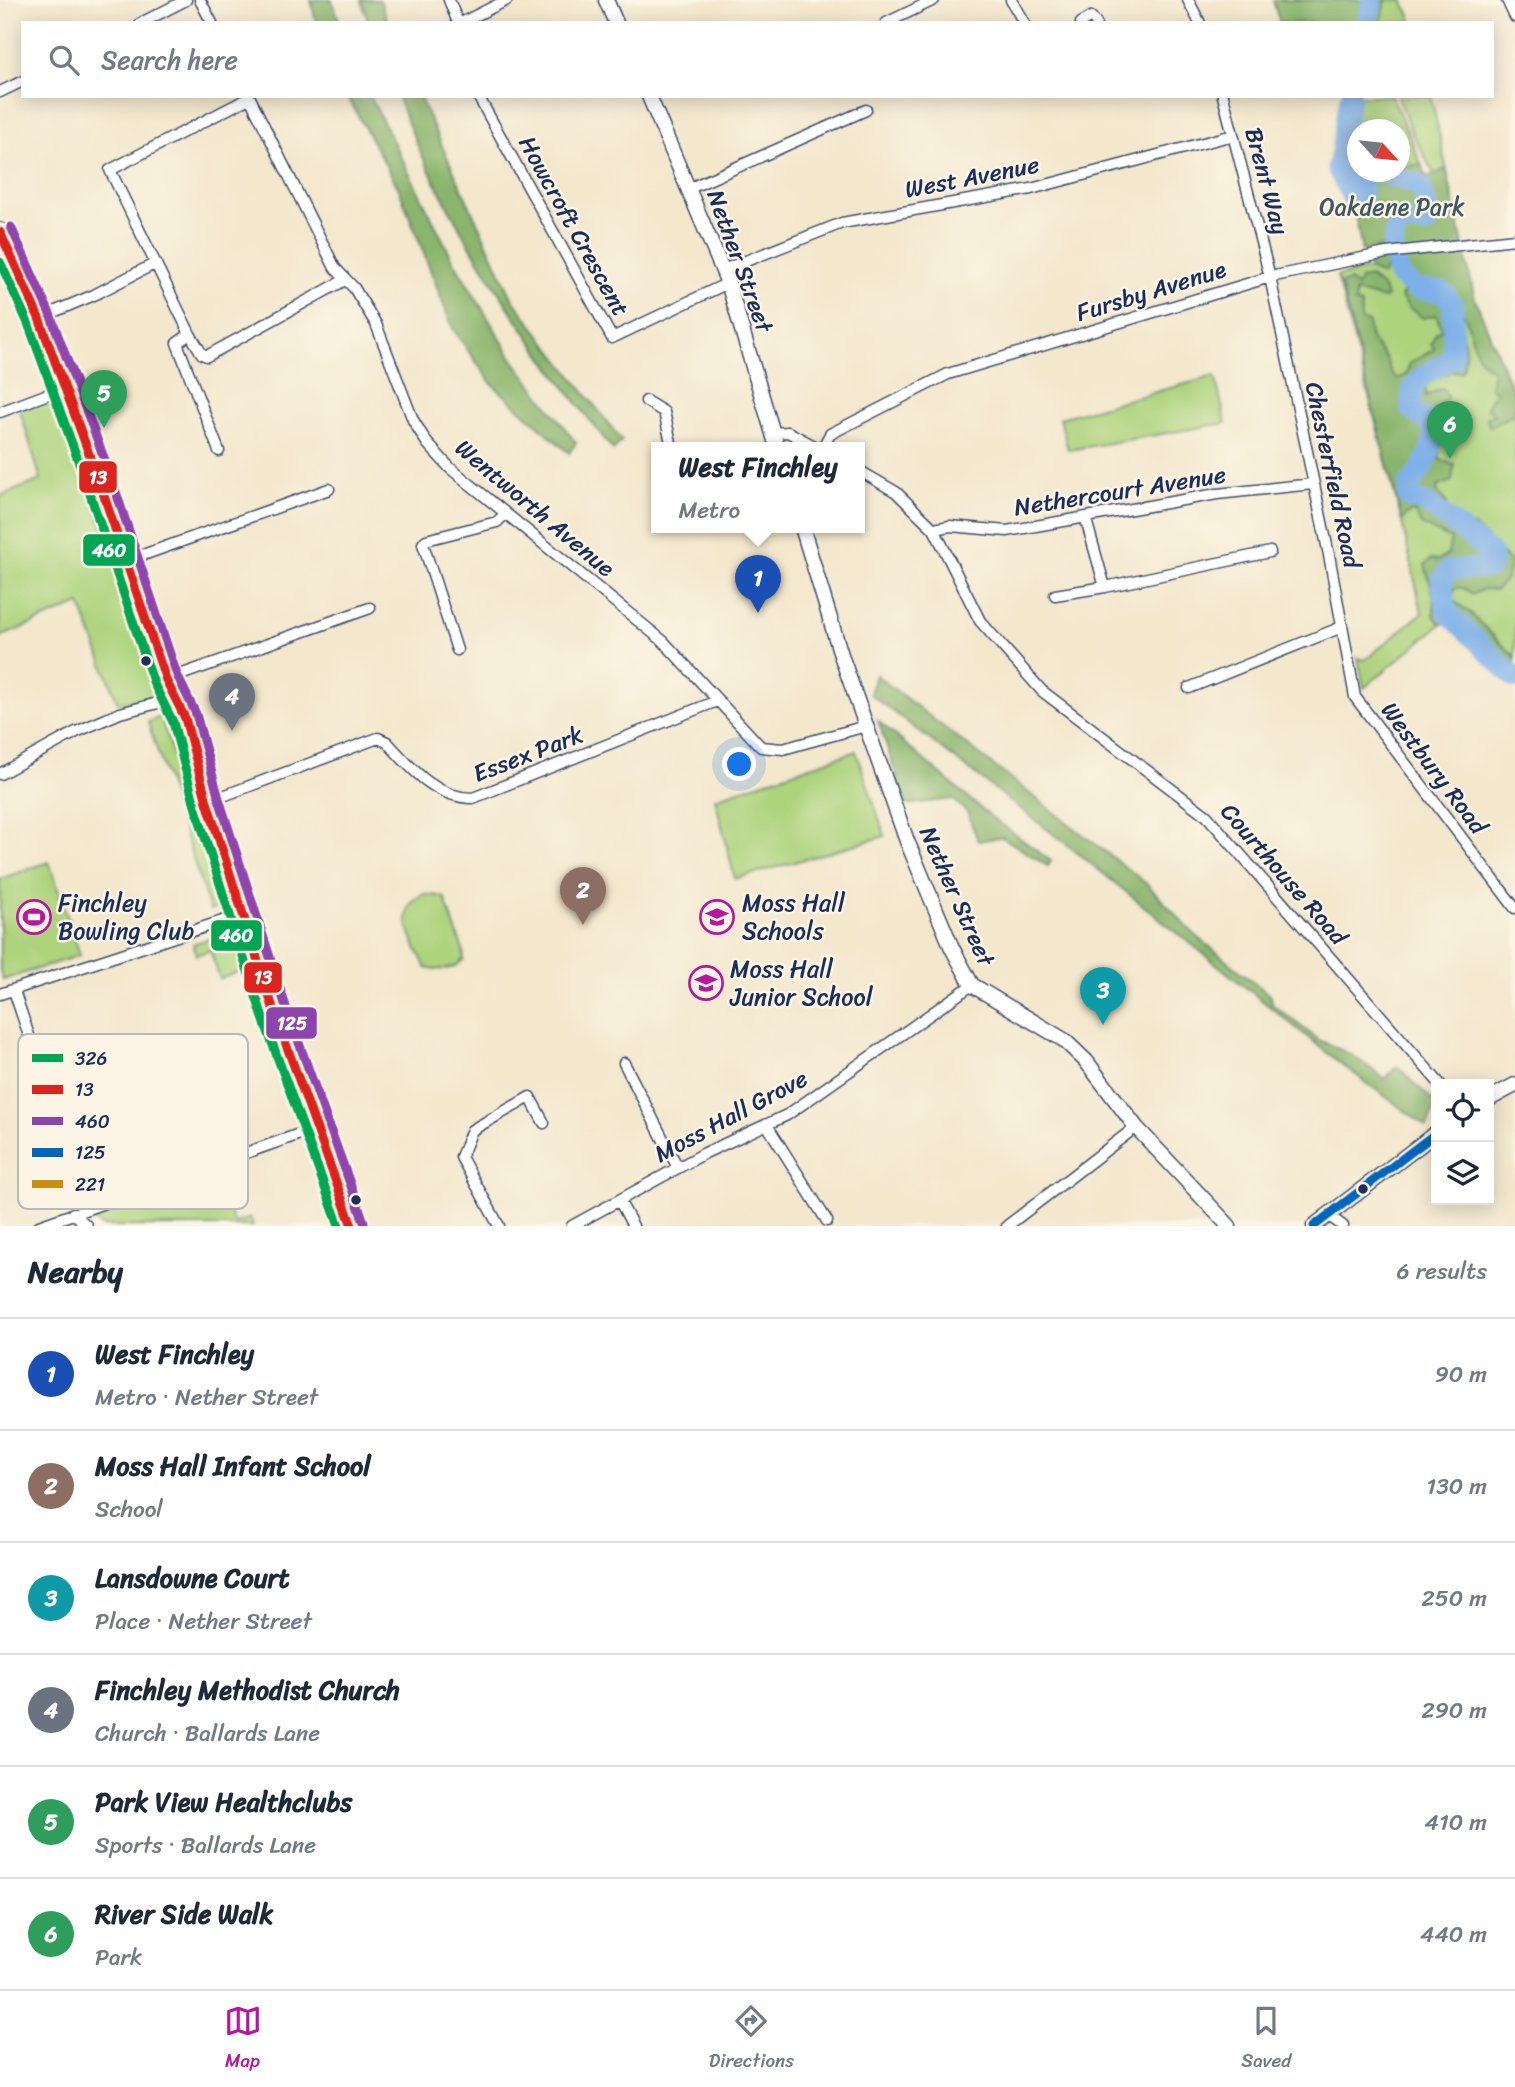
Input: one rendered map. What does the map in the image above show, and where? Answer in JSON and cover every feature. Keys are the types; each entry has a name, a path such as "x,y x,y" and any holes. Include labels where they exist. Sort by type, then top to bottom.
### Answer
{"main road":[{"path":"0,232 39,318 166,680 177,698 207,802 314,1129 352,1226"}],"street":[{"path":"145,21 186,0"},
{"path":"200,0 211,21"},
{"path":"449,0 459,21"},
{"path":"464,21 507,0"},
{"path":"606,0 615,21"},
{"path":"890,21 934,0"},
{"path":"1011,0 1023,21"},
{"path":"1188,0 1199,21"},
{"path":"1507,0 1515,16"},
{"path":"0,92 21,82"},
{"path":"247,98 110,170 190,334 202,354 207,356 345,280"},
{"name":"Wentworth Avenue","path":"250,98 335,268 354,288 376,324 401,393 427,443 450,468 663,641 717,701"},
{"name":"Howcroft Crescent","path":"479,98 612,338 726,276"},
{"name":"Nether Street","path":"650,98 726,276 775,440"},
{"name":"Brent Way","path":"1224,98 1270,277"},
{"path":"690,188 866,110"},
{"name":"West Avenue","path":"726,276 842,223 1031,189 1233,135"},
{"name":"Fursby Avenue","path":"826,442 830,434 948,374 1270,277 1386,253 1515,239"},
{"path":"39,318 94,295 156,263"},
{"name":"Chesterfield Road","path":"1270,277 1352,683"},
{"path":"190,334 177,343 219,451"},
{"path":"0,412 64,388"},
{"path":"646,401 664,412 671,442"},
{"path":"775,440 789,432 807,442"},
{"name":"Courthouse Road","path":"865,474 896,492 934,529 980,621 1042,691 1207,816 1436,1079"},
{"name":"Nethercourt Avenue","path":"934,529 950,526 1007,531 1086,520 1217,494 1313,484"},
{"path":"126,561 328,489"},
{"path":"457,650 423,544 426,540 497,522 505,513"},
{"path":"1086,520 1105,587"},
{"name":"Nether Street","path":"804,533 842,658 907,841 952,948 972,985 1063,1040 1086,1061 1136,1127 1229,1226"},
{"path":"1055,595 1270,552"},
{"path":"166,680 370,608"},
{"path":"1189,688 1342,626"},
{"name":"Westbury Road","path":"1352,683 1355,697 1515,908"},
{"path":"0,774 76,732 120,713 177,698"},
{"path":"717,701 761,747 783,749 865,721"},
{"name":"Essex Park","path":"207,802 378,738 387,742 440,791 459,798 472,798 717,701"},
{"path":"0,993 14,991 244,914"},
{"name":"Moss Hall Grove","path":"572,1226 678,1168 767,1125 875,1056 972,985"},
{"path":"14,991 28,1034"},
{"path":"624,1063 678,1168"},
{"path":"1494,1097 1515,1085"},
{"path":"499,1226 461,1157 472,1130 530,1097 544,1124"},
{"path":"767,1125 827,1222"},
{"path":"1007,1226 1136,1127"},
{"path":"248,1152 314,1129"},
{"path":"1314,1226 1431,1137"},
{"path":"619,1200 633,1226"},
{"path":"39,1226 85,1209"},
{"path":"74,1213 87,1226"},
{"path":"1328,1215 1343,1226"}],"green space":[{"path":"311,0 332,0 339,21 316,21"},
{"path":"361,0 380,0 387,21 368,21"},
{"path":"1273,0 1403,0 1412,21 1279,21"},
{"path":"1273,0 1386,0 1381,21 1279,21"},
{"path":"348,98 371,98 453,260 512,358 576,443 569,453 492,384 453,329 399,189"},
{"path":"398,98 420,98 513,300 622,441 613,450 550,367 491,281 439,191"},
{"name":"Oakdene Park","path":"1347,98 1393,98 1402,119 1347,119 1347,182 1410,182 1410,138 1427,178 1434,174 1412,133 1410,119 1407,119 1399,98 1431,98 1461,236 1384,243 1362,251 1353,202 1346,198 1343,188 1332,173 1339,156 1339,133 1342,132 1339,119"},
{"path":"1347,98 1354,98 1346,116 1347,182 1410,182 1410,166 1421,164 1427,178 1446,169 1475,299 1515,397 1514,414 1490,427 1486,418 1495,414 1487,408 1490,399 1497,392 1490,388 1493,370 1479,358 1467,321 1457,306 1465,345 1462,371 1449,372 1426,384 1426,396 1443,388 1448,396 1441,406 1444,430 1439,459 1454,465 1452,481 1438,486 1437,492 1447,503 1448,517 1461,526 1474,526 1511,563 1506,579 1496,590 1484,589 1473,594 1463,588 1455,588 1451,599 1468,611 1515,657 1515,682 1448,619 1441,625 1434,616 1434,597 1425,565 1431,559 1439,560 1448,554 1451,539 1422,525 1414,512 1407,514 1402,522 1341,284 1349,281 1357,286 1361,279 1370,277 1383,288 1387,296 1384,299 1356,292 1355,303 1361,305 1361,320 1369,323 1372,341 1397,379 1406,375 1410,363 1434,349 1431,343 1436,333 1442,329 1436,315 1423,318 1409,308 1401,297 1405,290 1392,267 1386,268 1383,275 1372,271 1366,261 1379,248 1362,251 1353,202 1346,198 1343,188 1332,173 1339,156 1339,133 1342,132 1339,119"},
{"path":"1401,263 1475,299 1515,397 1515,682 1447,619 1364,688 1358,658 1365,660 1422,613 1402,522 1337,276"},
{"path":"1215,376 1226,423 1068,450 1060,418"},
{"path":"56,396 162,695 118,703 80,604 0,637 0,496 41,480 20,410"},
{"path":"876,675 1147,884 1194,934 1271,996 1272,1004 1319,1040 1352,1055 1385,1079 1397,1066 1431,1099 1431,1117 1427,1127 1345,1067 1065,843 870,694"},
{"path":"161,717 223,906 210,910 148,722"},
{"path":"878,721 986,813 1051,861 1048,866 1002,837 978,841 967,812 953,799 907,805"},
{"path":"856,751 885,836 735,879 715,798"},
{"name":"Finchley Bowling Club","path":"49,862 80,955 3,980 0,971 0,879"},
{"path":"424,894 444,897 464,959 451,967 426,968 408,928 408,909"},
{"path":"231,931 244,970 220,979 210,950 196,955 193,944"},
{"path":"122,1209 229,1209 234,1223 251,1218 253,1226 101,1226 94,1220"}],"waterway":[{"path":"1368,21 1373,0"},
{"path":"1350,98 1337,168 1353,199 1362,198 1362,182"},
{"path":"1410,182 1420,185 1431,219 1426,224 1402,221 1398,227 1394,240 1398,275 1416,289 1443,292 1453,305 1453,358 1424,375 1412,389 1411,409 1434,426 1434,435 1424,465 1409,485 1408,497 1428,504 1491,553 1493,563 1489,568 1449,570 1441,580 1447,612 1515,678"}],"transit line":[{"name":"125","path":"11,227 50,314 110,474 177,675 196,714 219,799 286,1007 364,1222"},
{"name":"13","path":"0,232 39,318 98,478 166,680 185,718 207,802 274,1011 352,1226"},
{"name":"460","path":"0,262 28,323 86,482 154,684 173,722 195,806 262,1015 339,1226"},
{"name":"221","path":"1314,1226 1431,1137"}],"place":[{"name":"Park View Healthclubs","path":"104,428"},
{"name":"River Side Walk","path":"1450,459"},
{"name":"West Finchley","path":"758,613"},
{"name":"Finchley Methodist Church","path":"232,731"},
{"name":"Finchley Bowling Club","path":"34,917"},
{"name":"Moss Hall Schools","path":"717,917"},
{"name":"Moss Hall Infant School","path":"583,925"},
{"name":"Moss Hall Junior School","path":"706,983"},
{"name":"Lansdowne Court","path":"1103,1025"}]}
